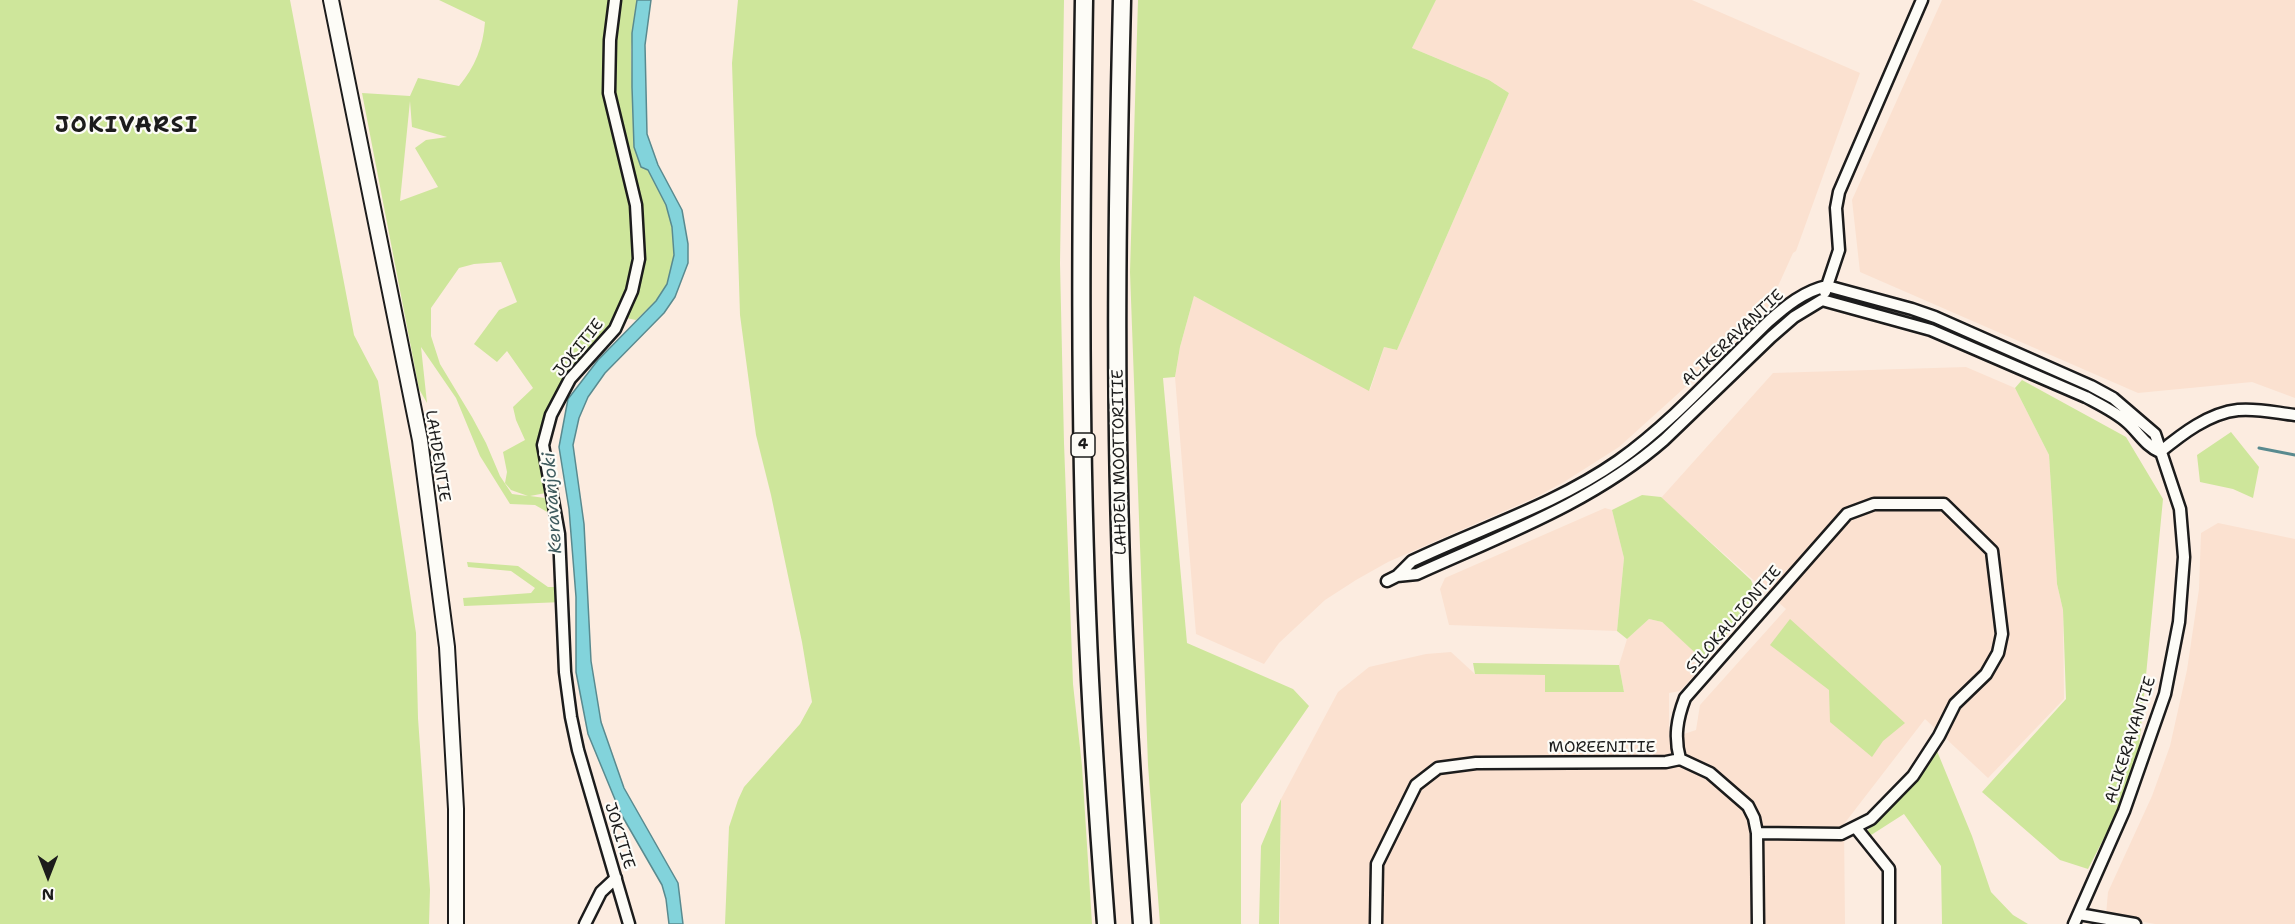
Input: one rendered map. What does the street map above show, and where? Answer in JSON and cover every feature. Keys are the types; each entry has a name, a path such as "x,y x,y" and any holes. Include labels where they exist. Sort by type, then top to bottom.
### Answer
{"highway":[{"name":"4","path":"1084,0 1080,269 1084,517 1094,767 1106,924"},
{"name":"LAHDEN MOOTTORITIE","path":"1122,0 1117,274 1120,507 1123,625 1142,924"}],"main road":[{"name":"LAHDENTIE","path":"331,0 420,440 447,647 456,809 456,924"}],"street":[{"name":"JOKITIE","path":"615,0 610,40 609,93 636,206 639,260 632,291 615,329 570,379 551,415 543,445 559,534 565,672 571,717 578,750 629,924"},
{"path":"1922,0 1839,192 1836,208 1839,250 1822,300 1931,330 2086,397 2127,422 2150,447 2160,452 2203,422 2228,412 2255,410 2295,415"},
{"name":"ALIKERAVANTIE","path":"1822,300 1794,317 1646,456 1601,487 1546,516 1417,574 1392,578 1412,561 1543,504 1617,461 1666,420 1786,306 1813,289 1827,286 1935,317 2091,386 2114,398 2155,434 2180,509 2184,557 2179,622 2165,694 2124,811 2077,919"},
{"name":"SILOKALLIONTIE","path":"1680,759 1677,747 1677,718 1685,698 1847,514 1874,504 1944,504 1992,551 2002,634 1998,653 1986,674 1955,704 1939,736 1913,776 1871,819 1856,828"},
{"path":"1680,759 1710,773 1748,806 1754,818 1757,833 1758,924"},
{"name":"MOREENITIE","path":"1376,924 1377,864 1416,785 1438,768 1476,763 1666,762 1680,759"},
{"path":"1757,833 1841,834 1856,828 1889,869 1889,924"},
{"path":"585,924 601,892 616,878"},
{"path":"2077,919 2135,924"}],"shaded area":[{"path":"1436,0 1692,0 1860,73 1796,251 1793,253 1769,306 1754,325 1619,447 1564,482 1532,499 1388,562 1356,580 1325,600 1279,643 1264,664 1196,634 1175,377 1180,347 1194,296 1370,390 1384,347 1397,350 1509,93 1489,80 1412,48"},
{"path":"1942,0 2295,0 2295,398 2252,382 2138,393 1860,272 1852,200"},
{"path":"1966,367 2015,388 2049,455 2057,584 2063,610 2064,699 1988,778 1925,719 1844,824 1845,924 1280,924 1281,799 1338,692 1369,667 1426,654 1451,652 1475,674 1545,675 1545,692 1624,692 1619,665 1627,639 1649,619 1662,622 1704,660 1705,663 1680,691 1669,693 1669,739 1696,730 1700,705 1786,609 1661,498 1773,373"},
{"path":"1605,508 1612,510 1624,558 1617,631 1449,625 1440,589 1445,578"},
{"path":"2218,523 2295,539 2295,924 2155,924 2106,915 2108,892 2152,796 2170,746 2187,670 2199,589 2201,533"}],"green space":[{"path":"0,0 290,0 354,335 378,381 416,633 418,718 430,890 429,924 0,924"},
{"path":"439,0 637,0 631,50 633,113 648,170 666,205 672,227 674,255 668,282 656,301 636,320 621,317 570,379 543,445 551,492 530,496 545,498 549,513 535,505 510,504 480,456 456,398 421,347 427,403 419,389 362,93 410,96 418,78 459,86 470,72 477,56 485,22","holes":["410,101 412,127 447,137 426,140 415,148 438,187 400,201","501,262 517,302 499,310 474,344 497,362 507,351 533,388 513,407 525,440 503,452 507,472 505,483 511,490 528,496 512,494 500,476 486,443 440,364 431,336 431,308 459,268 474,264"]},
{"path":"738,0 1064,0 1060,263 1064,443 1073,684 1082,766 1092,924 725,924 729,827 738,800 744,787 800,724 812,702 802,642 756,435 740,315 732,63"},
{"path":"1138,0 1436,0 1412,48 1489,80 1509,93 1397,350 1384,347 1369,391 1194,296 1180,347 1175,377 1163,378 1187,643 1293,689 1309,706 1241,804 1241,924 1160,924 1148,765 1130,272"},
{"path":"2022,380 2126,437 2163,499 2139,748 2119,809 2088,869 2060,860 1982,792 2066,699 2063,610 2057,584 2049,455 2015,388"},
{"path":"2231,432 2259,467 2253,498 2233,489 2200,482 2197,455"},
{"path":"1642,495 1661,497 1751,580 1758,597 1704,661 1662,622 1649,619 1627,639 1617,631 1624,558 1612,510"},
{"path":"467,562 518,566 548,587 562,587 563,602 464,606 463,598 531,593 535,588 511,571 468,567"},
{"path":"1790,619 1905,723 1883,741 1872,757 1830,722 1829,690 1770,645"},
{"path":"1473,663 1619,665 1624,692 1545,692 1545,675 1475,674"},
{"path":"1937,751 1972,836 1991,892 2013,915 2028,924 1942,924 1941,866 1904,814 1868,837 1867,831 1909,788"},
{"path":"1281,799 1279,924 1259,924 1261,846"}],"water":[{"path":"637,0 651,0 645,45 647,134 658,165 682,210 688,244 688,263 675,297 664,313 605,373 588,397 579,418 573,445 584,524 591,661 601,722 624,788 678,883 683,924 669,924 662,885 621,814 588,734 576,672 576,597 569,509 559,447 568,399 598,360 656,301 667,284 674,255 672,227 666,205 648,170 641,167 634,147 632,33"}],"waterway":[{"path":"2259,448 2295,455"}],"district":[{"name":"JOKIVARSI","path":"127,126"}],"water label":[{"name":"Keravanjoki","path":"553,503"}]}
